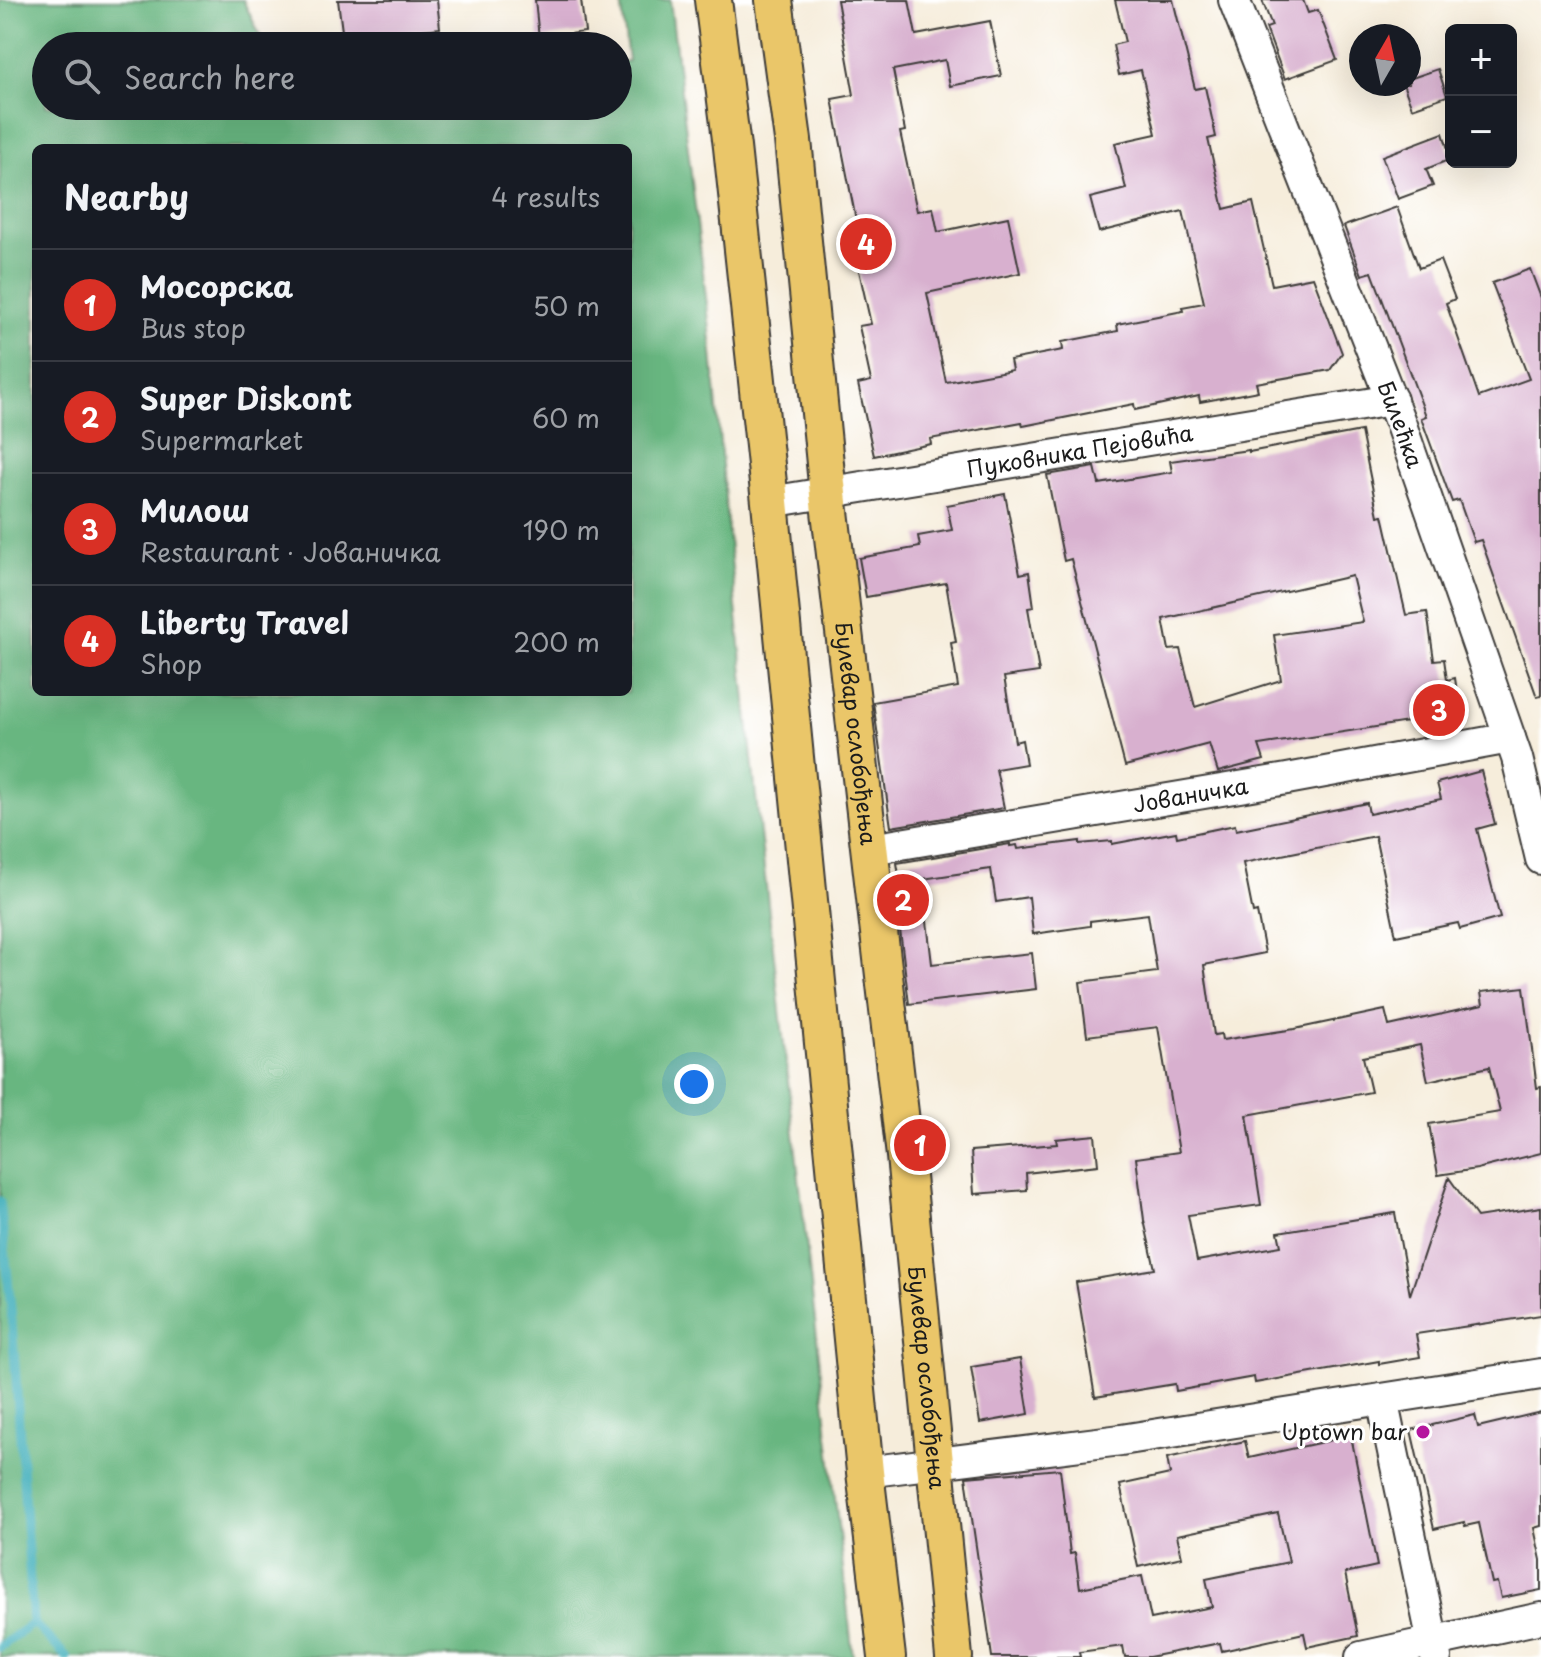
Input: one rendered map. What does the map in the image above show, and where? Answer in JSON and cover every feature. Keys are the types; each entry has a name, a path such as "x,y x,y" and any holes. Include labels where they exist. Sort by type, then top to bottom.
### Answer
{"main road":[{"path":"713,0 770,502 865,1472 887,1657"},
{"name":"Булевар ослобођења","path":"774,0 793,140 828,494 871,849 954,1657"}],"street":[{"name":"Билећка","path":"1234,0 1392,400 1510,738 1541,859"},
{"name":"Пуковника Пејовића","path":"770,502 1392,400"},
{"name":"Јованичка","path":"871,849 1510,738"},
{"path":"865,1472 1121,1440 1541,1374"},
{"path":"1382,1399 1434,1650"},
{"path":"1361,1657 1434,1650 1541,1618"}],"green space":[{"path":"0,0 243,0 258,32 32,32 32,120 632,120 632,32 625,32 621,0 670,0 710,330 757,806 853,1657 0,1657"}],"building":[{"path":"338,0 437,0 440,28 405,32 342,32"},
{"path":"535,0 581,0 585,32 538,32"},
{"path":"837,0 909,0 916,35 990,21 1001,76 950,86 945,60 893,70 905,131 900,132 917,211 933,208 938,232 1008,217 1020,273 927,293 946,382 1012,370 1010,360 1063,350 1062,342 1118,331 1117,324 1183,311 1182,307 1204,303 1183,211 1099,232 1090,198 1126,189 1115,143 1156,134 1141,70 1119,75 1113,45 1125,42 1115,0 1173,0 1195,89 1205,87 1216,137 1208,139 1224,209 1253,202 1272,285 1313,277 1342,353 1330,370 1256,383 1258,391 1200,402 1199,396 1135,410 1134,404 1023,426 1022,422 930,439 931,444 874,456 858,384 871,381 859,326 871,324 849,226 857,225 832,99 854,95"},
{"path":"1262,0 1303,0 1308,13 1318,10 1337,60 1285,79 1266,28 1272,26"},
{"path":"1438,69 1445,97 1412,108 1408,96 1421,96 1421,75"},
{"path":"1443,133 1445,161 1426,169 1433,186 1398,199 1382,156"},
{"path":"1397,207 1419,268 1440,260 1455,299 1446,303 1479,397 1529,379 1492,283 1530,269 1541,298 1541,696 1537,697 1481,540 1474,542 1459,500 1452,502 1421,418 1426,416 1372,272 1362,275 1344,226"},
{"path":"1361,431 1378,516 1383,515 1406,615 1427,612 1434,660 1444,659 1447,680 1455,678 1460,714 1259,745 1264,760 1218,772 1209,744 1125,766 1071,559 1064,561 1047,475 1095,467 1099,484 1172,472 1170,461 1249,452","holes":["1352,576 1363,622 1274,635 1281,680 1195,707 1180,649 1169,650 1163,619"]},
{"path":"1005,494 1020,574 1029,572 1034,607 1028,608 1039,672 1004,677 1015,742 1022,740 1026,764 996,769 1004,808 891,827 873,702 958,687 951,643 956,642 946,583 866,597 859,558 920,547 918,536 952,530 947,505"},
{"path":"1481,771 1495,824 1477,829 1500,918 1460,929 1458,923 1396,936 1375,836 1243,863 1265,953 1204,965 1214,1035 1221,1034 1222,1040 1385,1010 1389,1026 1483,1005 1481,992 1524,987 1537,1088 1541,1087 1541,1153 1438,1175 1429,1124 1500,1112 1489,1067 1428,1081 1420,1045 1363,1057 1371,1092 1247,1115 1261,1205 1188,1215 1197,1261 1281,1246 1278,1232 1395,1213 1410,1295 1449,1178 1477,1217 1541,1207 1541,1315 1416,1334 1420,1357 1379,1364 1379,1361 1255,1383 1254,1377 1176,1391 1175,1384 1095,1397 1076,1282 1155,1269 1144,1220 1136,1158 1179,1152 1158,1027 1087,1036 1080,982 1157,972 1148,914 1090,921 1090,926 1033,934 1029,897 996,902 991,869 922,879 932,964 1032,953 1036,989 909,1004 895,888 901,887 897,863 1010,844 1017,845 1018,849 1080,841 1080,844 1112,841 1112,844 1176,832 1177,837 1235,825 1236,830 1367,803 1369,814 1441,799 1437,783"},
{"path":"1095,1135 1098,1165 1026,1173 1027,1190 974,1194 971,1151 1057,1144 1056,1139"},
{"path":"1020,1359 1029,1414 980,1423 971,1367"},
{"path":"1541,1412 1541,1526 1534,1528 1541,1560 1541,1590 1501,1598 1497,1582 1492,1583 1479,1523 1465,1526 1464,1522 1434,1529 1411,1430 1475,1415 1478,1427"},
{"path":"1351,1436 1377,1566 1345,1573 1358,1636 1307,1647 1304,1633 1222,1651 1220,1643 1149,1657 1125,1657 1123,1646 1079,1652 1080,1657 992,1657 966,1477 1060,1469 1070,1554 1075,1553 1080,1588 1142,1576 1151,1619 1212,1607 1206,1579 1289,1562 1278,1514 1177,1535 1182,1557 1138,1567 1120,1485 1170,1474 1167,1458 1245,1441 1249,1458"}],"waterway":[{"path":"0,1201 11,1308 33,1623 67,1657"},
{"path":"0,1647 33,1623"}],"place":[{"name":"Liberty Travel","path":"866,244"},
{"name":"Милош","path":"1439,710"},
{"name":"Super Diskont","path":"903,900"},
{"name":"Мосорска","path":"920,1145"},
{"name":"Uptown bar","path":"1423,1432"}]}
